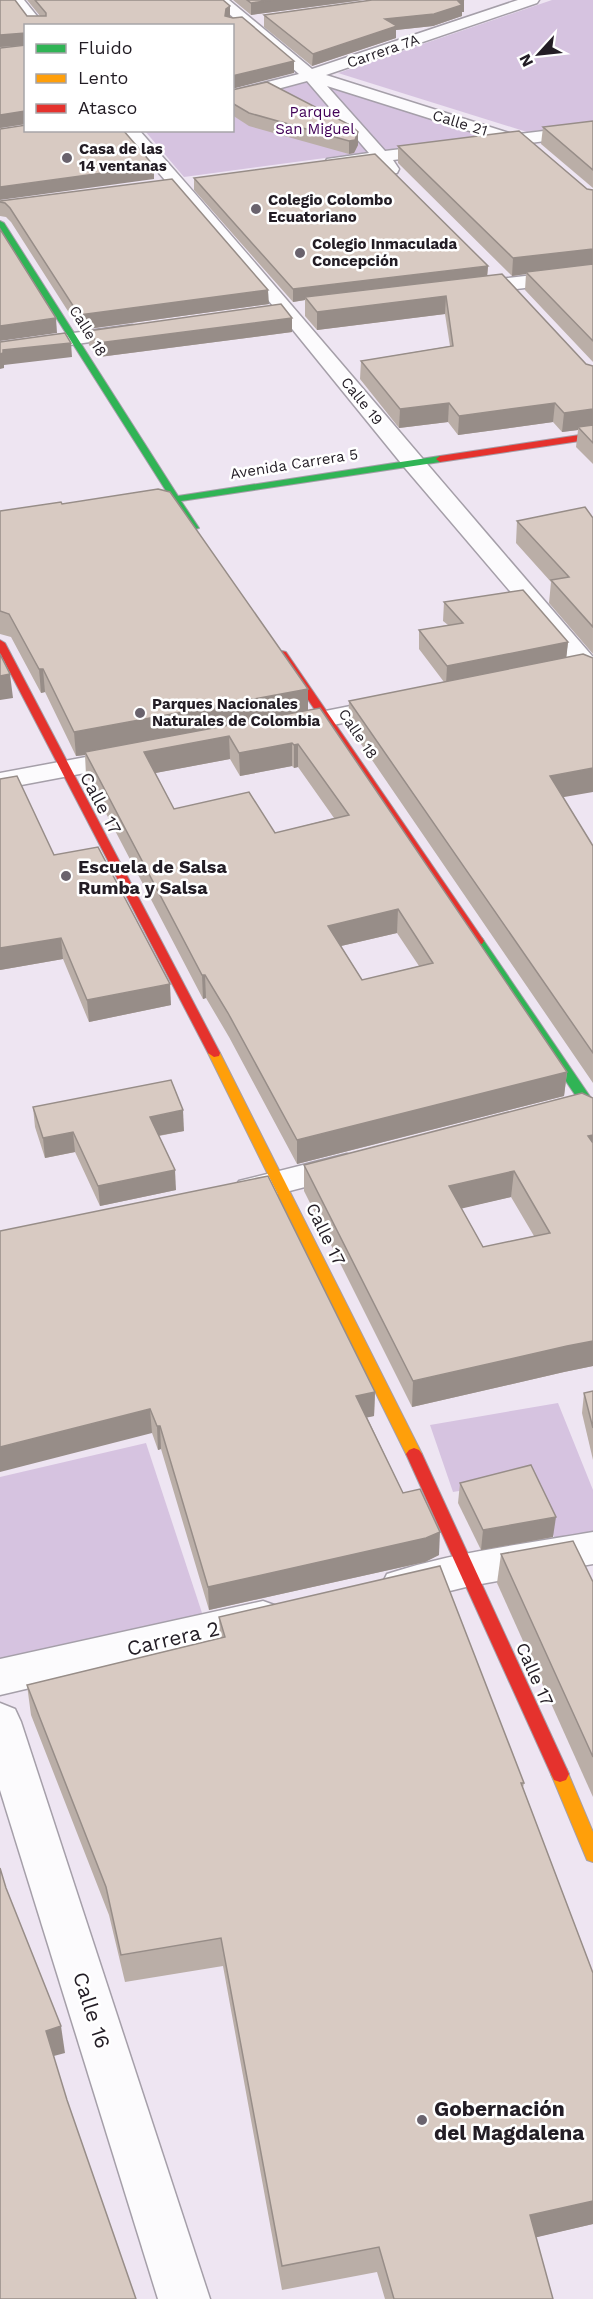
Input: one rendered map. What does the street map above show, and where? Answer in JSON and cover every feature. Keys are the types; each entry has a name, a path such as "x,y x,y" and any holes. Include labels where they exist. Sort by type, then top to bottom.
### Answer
{"street":[{"path":"16,0 36,24"},
{"path":"220,0 310,75 404,183"},
{"name":"Carrera 7A","path":"234,96 281,85 532,0"},
{"path":"227,24 267,19"},
{"name":"Calle 21","path":"310,75 458,122 522,139 540,154"},
{"path":"311,166 593,130"},
{"name":"Calle 19","path":"132,132 287,310 585,669"},
{"path":"153,186 199,180"},
{"name":"Calle 18","path":"0,224 174,499 201,537"},
{"path":"489,267 521,301"},
{"path":"448,291 593,274"},
{"path":"264,314 310,308"},
{"path":"0,349 145,329"},
{"name":"Avenida Carrera 5","path":"139,504 593,436"},
{"name":"Calle 18","path":"274,642 592,1105"},
{"name":"Calle 17","path":"0,643 280,1183 470,1570 593,1854"},
{"path":"271,730 418,700"},
{"path":"0,781 156,752"},
{"path":"555,1112 592,1105"},
{"path":"222,1195 280,1183 372,1159"},
{"path":"366,1594 470,1570 593,1548"},
{"name":"Carrera 2","path":"0,1677 298,1610"},
{"name":"Calle 16","path":"0,1722 184,2299"}],"green space":[{"path":"552,0 593,0 593,123 527,132 338,73"},
{"name":"Parque San Miguel","path":"318,80 490,136 184,177 146,132 234,132 234,98"},
{"path":"558,1403 593,1490 593,1535 556,1542 531,1479 453,1492 430,1425"},
{"path":"146,1443 203,1616 0,1667 0,1477"}],"building":[{"path":"0,0 15,0 27,16 46,16 35,0 223,0 230,6 226,9 225,16 242,17 294,61 234,76 234,24 24,24 24,33 0,35"},
{"path":"247,0 273,0 251,3"},
{"path":"372,0 464,0 458,1 462,5 434,14 385,19 397,26 313,54 264,15"},
{"path":"24,45 24,111 0,115 0,48"},
{"path":"267,82 352,126 358,132 355,140 349,141 249,113 234,104 234,90"},
{"path":"593,121 593,170 543,127"},
{"path":"24,125 24,132 125,132 154,166 0,187 0,129"},
{"path":"519,131 587,189 593,190 593,249 513,258 398,146"},
{"path":"375,154 488,266 293,289 194,178"},
{"path":"172,179 268,290 79,315 10,208 0,202 0,201"},
{"path":"0,229 56,318 0,326"},
{"path":"593,264 593,341 526,272"},
{"path":"502,274 586,364 593,366 593,409 564,413 555,403 459,416 449,403 400,409 361,361 453,346 446,296 317,312 305,297"},
{"path":"281,304 292,318 98,343 88,331"},
{"path":"65,333 71,343 3,350 0,354 0,342"},
{"path":"593,425 593,443 578,427"},
{"path":"158,489 170,492 308,689 74,732 43,669 39,669 9,614 0,611 0,511"},
{"path":"585,507 593,518 593,627 551,580 569,577 517,521"},
{"path":"523,590 568,642 447,666 419,630 463,623 444,602"},
{"path":"0,654 10,674 0,676"},
{"path":"583,654 593,658 593,768 550,776 593,846 593,1053 349,701"},
{"path":"320,708 567,1072 297,1140 228,1013 205,975 202,975 85,752","holes":["229,736 239,753 292,743 298,744 349,815 275,833 249,792 174,809 144,752","398,909 433,963 362,980 328,926"]},
{"path":"17,776 54,855 98,847 170,984 87,1000 61,938 0,948 0,779"},
{"path":"171,1080 183,1110 150,1117 175,1170 98,1186 73,1132 43,1138 33,1107"},
{"path":"582,1093 593,1098 593,1135 588,1136 593,1143 593,1341 413,1381 304,1165","holes":["514,1171 550,1233 483,1247 449,1186"]},
{"path":"268,1176 375,1392 356,1396 403,1493 420,1489 440,1532 426,1538 208,1587 160,1426 157,1426 150,1409 0,1447 0,1231"},
{"path":"593,1391 593,1428 584,1393"},
{"path":"531,1465 556,1517 483,1530 460,1483"},
{"path":"573,1541 593,1582 593,1757 501,1554"},
{"path":"440,1566 524,1783 521,1783 593,1973 593,2201 530,2215 553,2299 394,2299 379,2247 282,2266 221,1938 121,1955 106,1887 27,1685 225,1637 219,1617"},
{"path":"0,1868 61,2026 46,2031 67,2100 136,2299 0,2299"}],"traffic: fast":[{"path":"0,223 194,528"},
{"path":"156,502 440,459"},
{"path":"478,941 593,1111"}],"traffic: slow":[{"path":"214,1053 414,1454"},
{"path":"560,1774 593,1854"}],"traffic: jam":[{"path":"440,459 593,436"},
{"path":"0,643 214,1053"},
{"path":"282,654 478,941"},
{"path":"414,1454 560,1774"}],"place":[{"name":"Casa de las 14 ventanas","path":"67,158"},
{"name":"Colegio Colombo Ecuatoriano","path":"256,209"},
{"name":"Colegio Inmaculada Concepción","path":"300,253"},
{"name":"Parques Nacionales Naturales de Colombia","path":"140,713"},
{"name":"Escuela de Salsa Rumba y Salsa","path":"66,876"},
{"name":"Gobernación del Magdalena","path":"422,2120"}]}
